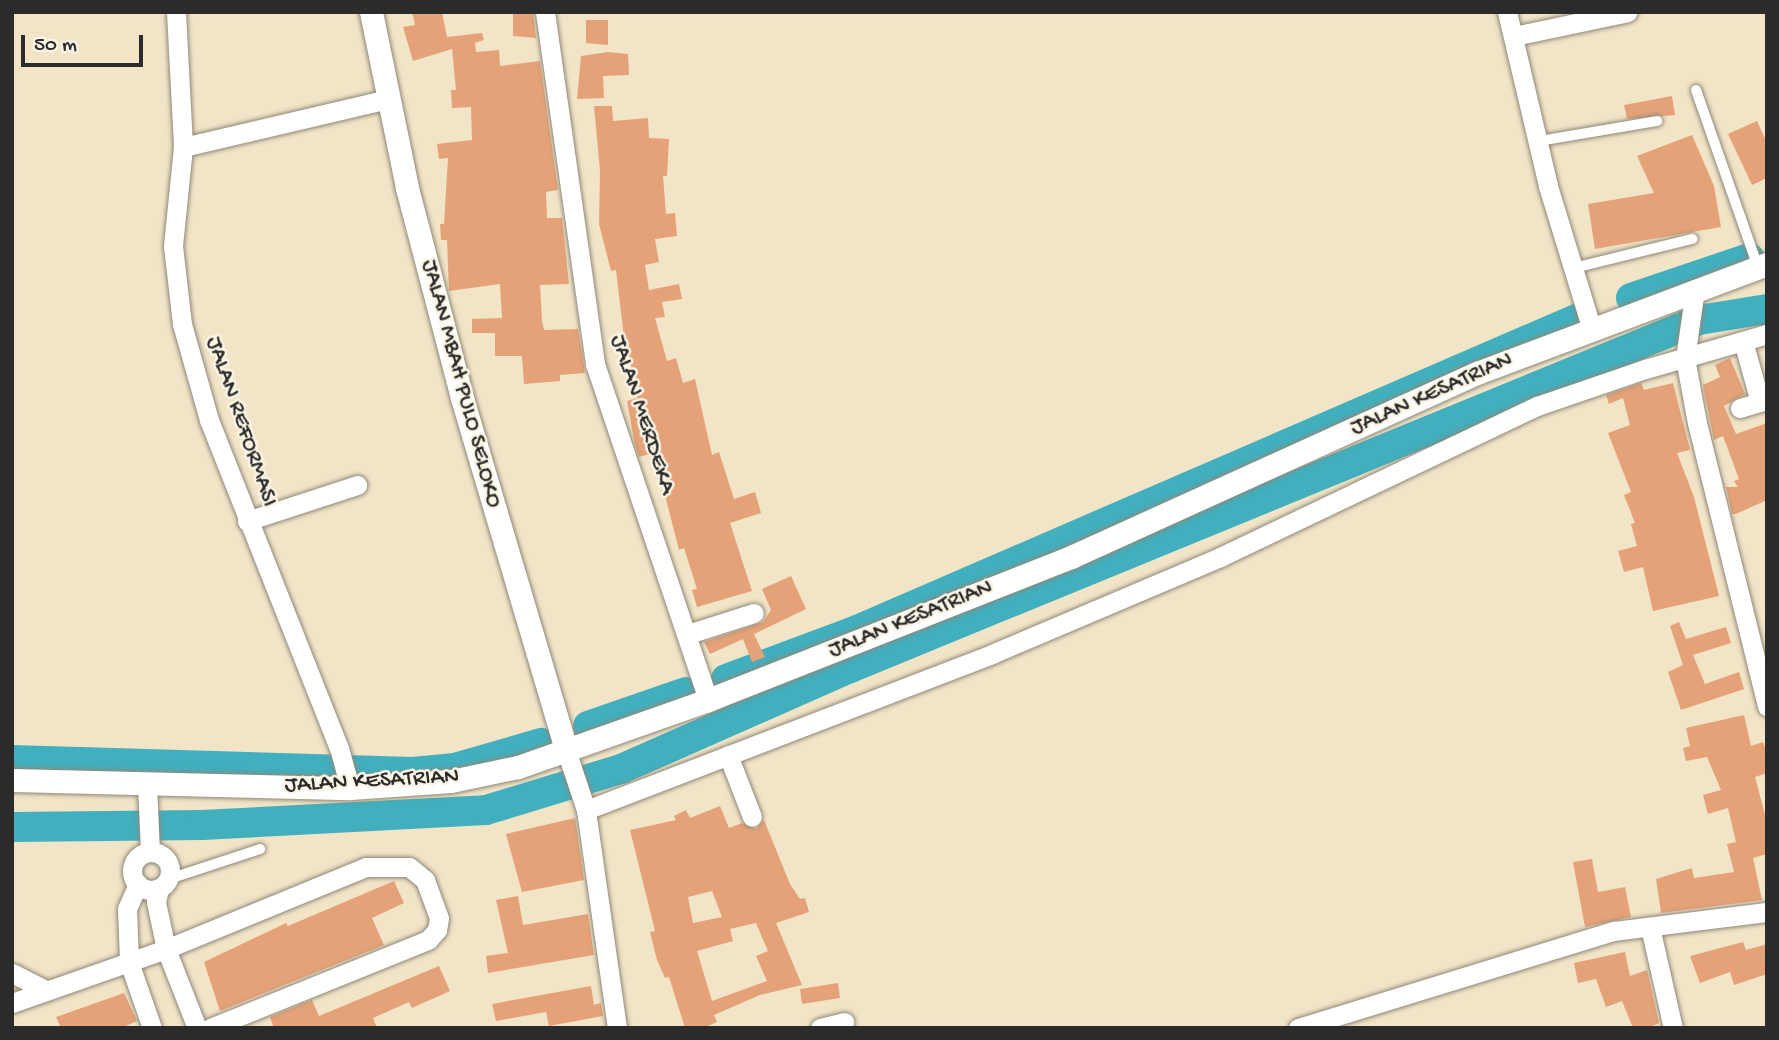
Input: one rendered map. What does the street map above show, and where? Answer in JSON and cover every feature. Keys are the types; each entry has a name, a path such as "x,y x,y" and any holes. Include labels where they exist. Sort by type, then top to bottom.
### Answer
{"street":[{"name":"JALAN REFORMASI","path":"176,12 183,147 173,246 174,284 192,370 247,521 339,748 348,782"},
{"name":"JALAN MBAH PULO SELOKO","path":"371,12 388,99 462,398 563,743"},
{"name":"JALAN MERDEKA","path":"545,12 595,364 688,634 704,690"},
{"path":"1507,12 1548,186 1587,318"},
{"path":"1514,36 1629,12"},
{"path":"183,147 388,99"},
{"name":"JALAN KESATRIAN","path":"12,780 147,791 485,775 704,690 1071,557 1477,373 1587,318 1693,298 1763,265"},
{"path":"1693,298 1686,354 1697,423 1767,706"},
{"path":"584,803 732,763 1220,557 1537,406 1686,354 1766,337"},
{"path":"1741,408 1764,401 1743,341"},
{"path":"247,521 357,485"},
{"path":"688,634 754,613"},
{"path":"563,743 584,803 617,1028"},
{"path":"732,763 752,817"},
{"path":"147,791 150,852"},
{"path":"150,852 168,862 164,883 156,902 166,949 197,1028"},
{"path":"150,852 134,864 138,884 127,909 129,962 152,1028"},
{"path":"12,1003 166,949 366,867 409,867 425,880 439,918 437,930 428,940 210,1028"},
{"path":"138,884 164,883"},
{"path":"1298,1028 1511,965 1568,943 1650,927 1767,912"},
{"path":"1650,927 1673,1028"},
{"path":"12,973 46,989"},
{"path":"820,1028 844,1022"}],"lane":[{"path":"1696,90 1763,265"},
{"path":"1539,141 1657,121"},
{"path":"1574,268 1692,239"},
{"path":"164,883 260,849"}],"building":[{"path":"412,12 442,12 447,37 482,33 484,40 475,43 476,52 499,50 500,66 540,61 558,190 546,192 547,218 562,218 569,284 540,285 542,321 544,330 578,329 585,373 560,375 560,381 524,384 522,356 495,356 495,333 472,333 472,319 502,318 500,284 449,291 447,240 441,240 440,224 444,224 448,158 439,159 437,144 472,140 471,107 452,108 451,90 456,90 452,49 413,61 403,27 415,25"},
{"path":"513,12 533,12 536,38 513,36"},
{"path":"586,20 608,20 608,45 586,43"},
{"path":"608,52 628,54 629,75 603,76 604,98 577,99 581,56"},
{"path":"1672,96 1675,115 1627,119 1624,105"},
{"path":"594,106 612,106 613,121 648,118 649,138 669,139 667,176 663,176 666,214 675,213 677,236 655,239 659,262 645,265 649,290 679,284 682,299 662,302 665,317 655,318 667,361 676,358 683,383 695,379 712,455 719,452 734,499 755,492 761,513 730,523 752,591 697,607 692,590 697,589 684,548 679,550 658,468 654,469 650,454 639,457 635,445 627,401 637,398 636,382 625,346 616,270 611,271 599,224 600,171"},
{"path":"1757,121 1767,143 1767,178 1752,185 1728,134"},
{"path":"1692,135 1714,186 1721,227 1595,249 1588,204 1654,193 1637,156"},
{"path":"1730,358 1745,394 1724,406 1736,434 1767,423 1767,500 1736,514 1732,514 1726,487 1738,487 1734,481 1739,479 1723,436 1714,440 1703,385 1720,377 1715,365"},
{"path":"1641,383 1644,390 1673,383 1690,450 1677,453 1694,497 1719,596 1653,611 1643,567 1624,572 1618,551 1637,546 1631,524 1635,523 1624,495 1631,492 1608,433 1630,425 1623,398 1609,404 1606,395"},
{"path":"791,576 806,609 754,634 765,657 752,662 743,639 710,654 704,642 763,622 771,610 762,589"},
{"path":"1679,622 1686,639 1726,627 1731,643 1693,655 1705,684 1739,672 1744,689 1681,710 1668,672 1683,665 1670,626"},
{"path":"1744,715 1751,746 1763,742 1767,753 1767,773 1755,777 1767,822 1767,854 1753,858 1762,900 1661,913 1656,879 1692,868 1694,878 1734,872 1727,844 1736,842 1728,808 1708,814 1703,795 1721,790 1707,757 1686,761 1683,748 1690,746 1686,728"},
{"path":"720,806 729,828 742,823 756,829 764,820 790,884 800,899 805,898 809,912 776,923 802,985 760,995 714,1015 717,1022 703,1028 685,1028 669,977 665,978 657,960 650,932 655,931 630,830 676,820 674,816 686,810 690,818","holes":["712,891 722,917 693,923 688,897","756,923 768,951 756,956 767,981 712,1001 697,951 733,941 730,929"]},
{"path":"575,818 584,880 522,892 506,834"},
{"path":"1592,859 1598,892 1625,887 1631,917 1585,927 1573,862"},
{"path":"394,881 404,903 372,918 384,945 220,1011 204,962 286,923 288,926"},
{"path":"518,896 523,925 588,914 594,955 488,973 486,956 508,953 496,900"},
{"path":"1743,942 1746,950 1767,944 1767,974 1734,985 1730,972 1700,983 1690,956"},
{"path":"1625,952 1630,976 1647,970 1659,1023 1648,1028 1633,1028 1622,1001 1606,1007 1596,979 1578,983 1574,963"},
{"path":"439,966 450,991 412,1008 409,1002 373,1018 377,1028 274,1028 270,1017 312,1000 319,1016"},
{"path":"838,983 840,998 802,1004 800,989"},
{"path":"591,986 594,1005 601,1003 603,1016 549,1026 546,1012 496,1021 492,1004"},
{"path":"124,993 137,1021 121,1028 61,1028 56,1017"}],"waterway":[{"path":"1631,298 1749,258"},
{"path":"12,827 202,825 486,810 621,769 850,668 1699,320 1767,309"},
{"path":"726,679 857,630 1576,319"},
{"path":"588,726 686,692"},
{"path":"12,760 413,772 455,768 541,743"}]}
